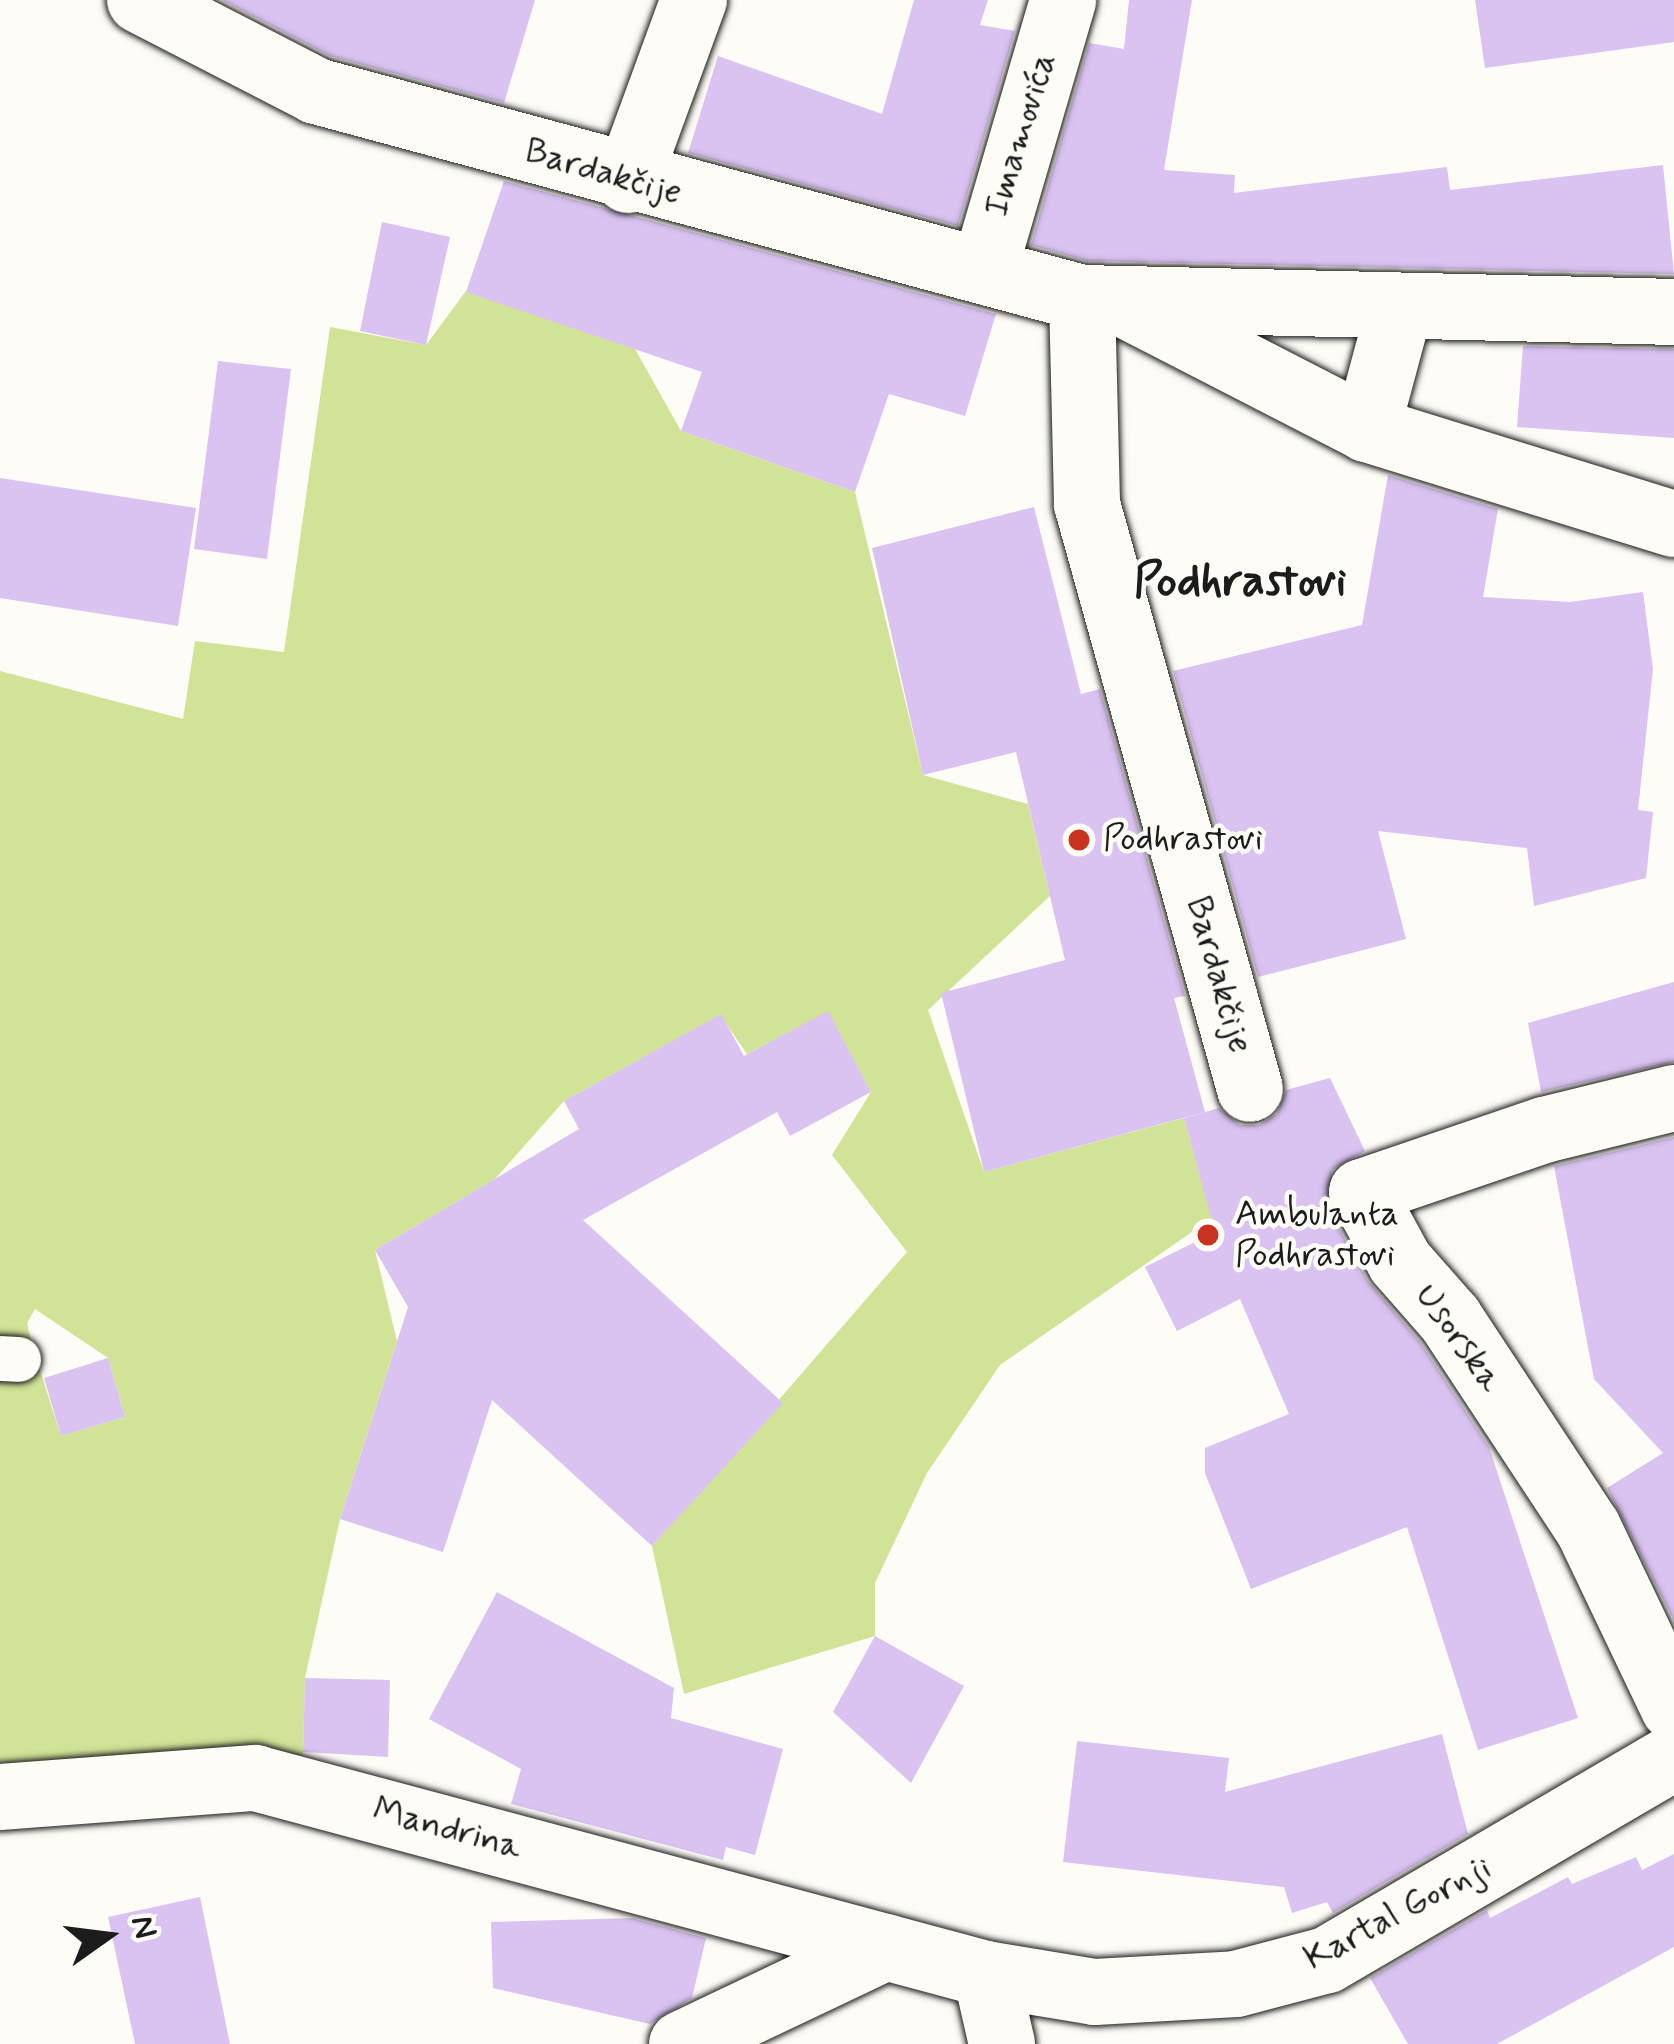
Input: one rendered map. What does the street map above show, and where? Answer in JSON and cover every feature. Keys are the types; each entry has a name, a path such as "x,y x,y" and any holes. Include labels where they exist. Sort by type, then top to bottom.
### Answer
{"street":[{"name":"Bardakčije","path":"140,0 316,91 628,180 1103,301 1367,429 1674,524"},
{"path":"628,180 694,0"},
{"name":"Imamovića","path":"983,271 1063,0"},
{"name":"Bardakčije","path":"1103,301 1674,312"},
{"name":"Bardakčije","path":"1103,301 1087,504 1250,1089"},
{"path":"1367,429 1399,310"},
{"name":"Usorska","path":"1674,1098 1544,1130 1362,1192 1400,1262 1450,1319 1588,1528 1674,1708"},
{"name":"Kartal Gornji","path":"886,1947 986,1975 1096,1992 1188,1990 1293,1972 1674,1757"},
{"name":"Mandrina","path":"0,1797 256,1778 886,1947"},
{"path":"682,2044 886,1947"},
{"path":"986,1975 1002,2044"}],"green space":[{"path":"466,291 635,349 681,431 855,492 923,775 1028,804 1050,896 928,1010 984,1172 1184,1118 1212,1218 1000,1365 927,1473 875,1583 875,1636 684,1694 652,1546 907,1252 832,1155 871,1092 828,1012 747,1054 720,1015 564,1101 495,1179 375,1250 397,1341 340,1519 305,1678 303,1755 0,1763 0,671 183,719 195,641 284,652 330,327 426,345","holes":["35,1309 108,1358 125,1417 61,1436 27,1323"]}],"building":[{"path":"222,0 535,0 504,103 330,56"},
{"path":"914,0 988,0 980,25 1015,31 958,226 688,153 718,56 882,114"},
{"path":"1129,0 1192,0 1164,170 1235,175 1234,193 1447,167 1450,190 1663,165 1674,274 1087,261 1031,245 1089,43 1124,49"},
{"path":"1475,0 1674,0 1674,42 1485,68"},
{"path":"504,181 996,314 965,416 889,394 855,492 681,431 702,372 466,292"},
{"path":"382,222 450,237 426,345 360,331"},
{"path":"1523,346 1674,349 1674,438 1517,427"},
{"path":"218,361 291,369 267,559 194,549"},
{"path":"1388,475 1498,509 1483,597 1570,602 1643,592 1653,669 1638,810 1653,812 1646,878 1534,906 1527,848 1378,831 1406,939 1258,977 1173,671 1362,625"},
{"path":"0,478 196,508 178,626 0,598"},
{"path":"1034,507 1081,694 1100,689 1185,996 1174,998 1205,1112 984,1172 941,993 1065,960 1016,752 923,775 872,548"},
{"path":"1674,982 1674,1062 1541,1092 1528,1023"},
{"path":"828,1011 871,1092 790,1136 777,1112 583,1220 783,1403 652,1546 492,1400 443,1552 340,1519 408,1307 375,1250 579,1129 564,1101 721,1014 744,1056"},
{"path":"1330,1078 1365,1151 1332,1170 1329,1210 1367,1280 1420,1342 1489,1447 1578,1718 1478,1750 1407,1527 1251,1589 1205,1473 1205,1448 1289,1414 1240,1299 1177,1331 1145,1267 1215,1232 1184,1118 1219,1108 1240,1125 1259,1125 1277,1114 1286,1090"},
{"path":"1674,1137 1674,1621 1607,1488 1663,1453 1594,1379 1554,1166"},
{"path":"108,1358 125,1417 61,1436 44,1378"},
{"path":"497,1592 674,1688 671,1718 783,1749 755,1855 726,1847 723,1860 511,1804 521,1769 429,1719"},
{"path":"875,1636 964,1686 911,1783 833,1712"},
{"path":"305,1678 390,1680 388,1757 303,1752"},
{"path":"1442,1734 1468,1834 1333,1913 1327,1902 1292,1913 1284,1887 1063,1862 1077,1741 1229,1758 1225,1792"},
{"path":"1674,1854 1674,1947 1497,2044 1408,2044 1370,1978 1487,1910 1490,1918 1568,1877 1572,1884 1636,1857 1642,1870"},
{"path":"200,1897 230,2044 135,2044 108,1917"},
{"path":"632,1918 706,1938 692,1998 650,2024 493,1988 491,1922"}],"place":[{"name":"Podhrastovi","path":"1079,840"},
{"name":"Ambulanta Podhrastovi","path":"1208,1235"}],"district":[{"name":"Podhrastovi","path":"1240,582"}]}
